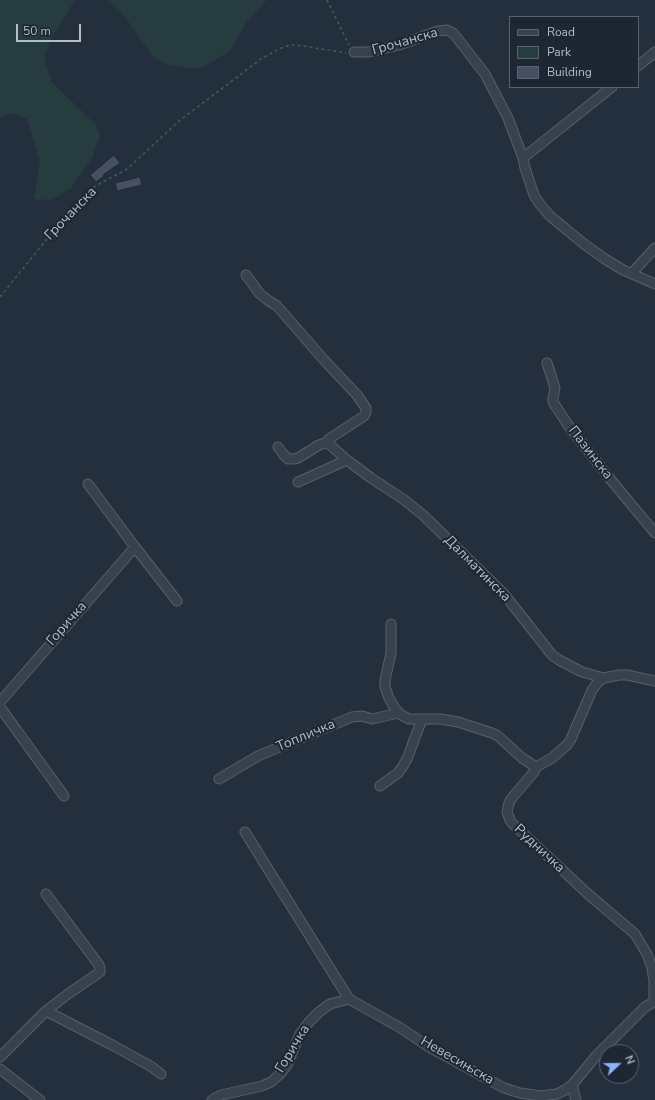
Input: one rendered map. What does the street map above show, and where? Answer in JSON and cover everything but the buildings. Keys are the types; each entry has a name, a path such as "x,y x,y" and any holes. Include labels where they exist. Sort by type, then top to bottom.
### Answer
{"street":[{"name":"Грочанска","path":"354,52 369,52 399,45 438,31 447,30 454,34 485,74 508,118 523,158 534,195 539,203 550,216 605,259 623,270 655,284"},
{"path":"639,65 655,52"},
{"path":"523,158 611,88"},
{"path":"632,273 655,248"},
{"path":"246,275 260,294 277,306 357,395 366,408 364,416 332,437 328,442 319,445 298,458 288,459 278,447"},
{"name":"Пазинска","path":"547,363 555,388 553,402 573,431 611,480 655,533"},
{"name":"Далматинска","path":"328,442 347,460 423,514 504,594 552,655 582,672 604,678"},
{"path":"298,482 347,460"},
{"path":"88,484 177,601"},
{"name":"Горичка","path":"0,702 135,547"},
{"path":"390,624 391,653 385,680 385,687 399,714"},
{"path":"604,678 627,675 655,681"},
{"name":"Рудничка","path":"604,678 598,682 592,690 571,739 552,758 536,767 509,803 508,812 512,823 588,894 635,934 647,954 652,968 654,1001"},
{"path":"0,707 64,796"},
{"name":"Топличка","path":"219,779 258,756 352,717 362,716 372,718 399,714 409,718 441,719 458,722 492,733 498,736 522,758 536,767"},
{"path":"380,786 398,773 404,766 422,719"},
{"path":"245,832 349,999"},
{"path":"0,1057 46,1011 100,972 99,965 46,894"},
{"name":"Горичка","path":"212,1100 221,1095 262,1086 275,1079 287,1065 300,1034 309,1022 330,1004 349,999"},
{"name":"Невесињска","path":"349,999 399,1027 429,1047 504,1088 520,1093 541,1096 557,1094 572,1085 606,1046 645,1007 654,1001"},
{"path":"46,1011 114,1046 145,1063 161,1074"},
{"path":"0,1069 40,1100"},
{"path":"572,1085 576,1100"}],"path":[{"path":"327,0 342,33 354,52"},
{"name":"Грочанска","path":"0,297 63,218 92,188 127,168 179,122 262,59 279,48 290,45 345,53 354,52"}],"green space":[{"path":"0,0 75,0 50,41 44,58 51,81 96,125 100,136 92,158 71,188 52,200 34,199 40,161 27,119 12,113 0,117"},
{"path":"109,0 266,0 246,23 230,51 196,69 169,65 154,58 123,14"}]}
